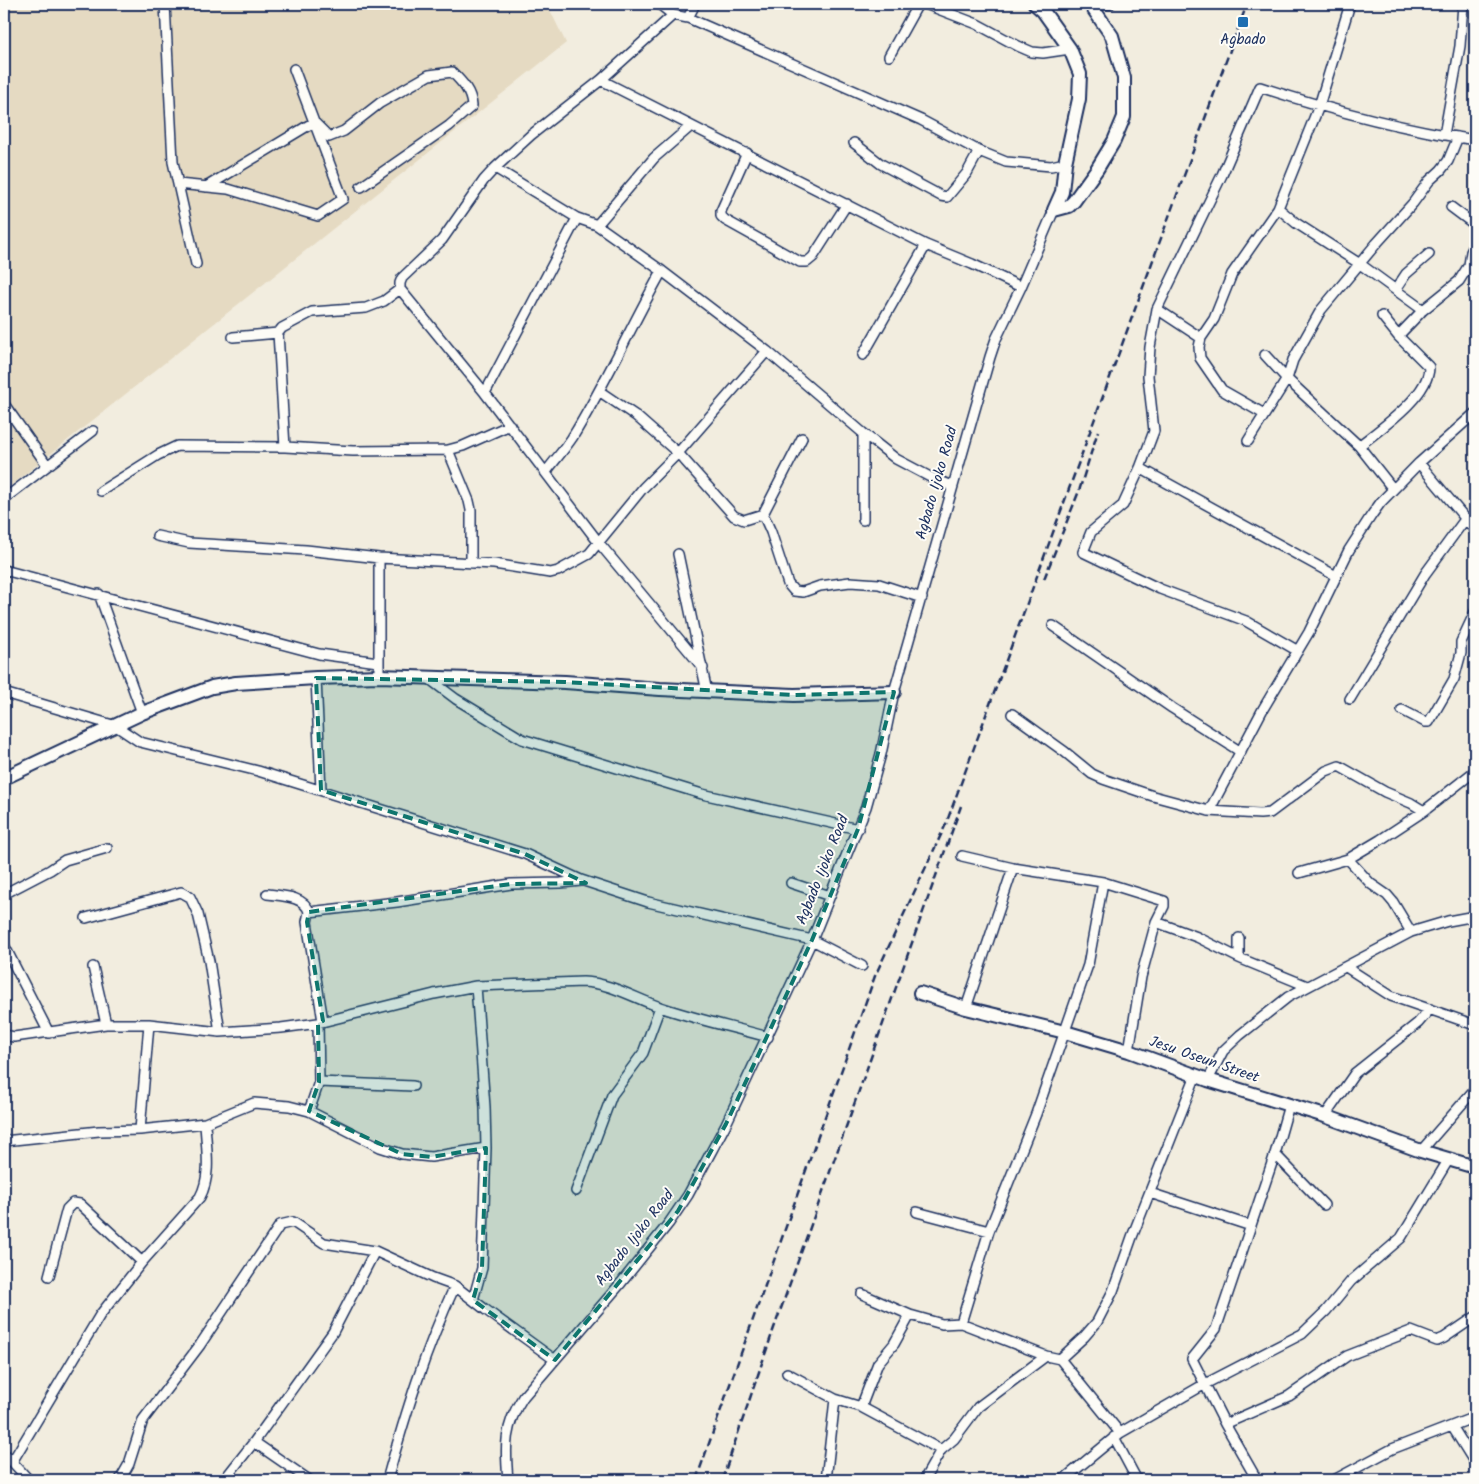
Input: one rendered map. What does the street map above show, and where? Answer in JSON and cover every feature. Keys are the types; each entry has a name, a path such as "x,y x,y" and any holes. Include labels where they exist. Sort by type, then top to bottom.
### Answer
{"main road":[{"name":"Agbado Ijoko Road","path":"1035,4 1043,11 1070,50 1080,74 1078,99 1065,163 1062,192 1054,210"},
{"path":"1054,210 1068,206 1074,201 1110,148 1124,117 1124,78 1112,36 1090,4"},
{"path":"4,778 142,713 222,684 379,676 566,682 707,692 794,695 894,692"},
{"name":"Jesu Oseun Street","path":"920,993 966,1008 1065,1032 1129,1051 1208,1080 1325,1116 1421,1151 1475,1167"}],"street":[{"path":"164,4 173,162 196,264"},
{"path":"659,4 674,15 688,18 921,120 980,151 1006,162 1051,166 1065,163"},
{"path":"688,18 695,4"},
{"path":"889,56 918,4"},
{"path":"925,4 978,24 1032,52 1043,53 1070,50"},
{"path":"1105,4 1110,4"},
{"path":"1264,414 1222,390 1200,358 1200,338 1214,319 1232,274 1278,208 1319,106 1350,4"},
{"path":"1444,135 1460,46 1463,4"},
{"path":"674,15 601,80 531,135 495,168 484,180 442,240 402,278 400,289 485,393 599,543 703,668"},
{"path":"178,184 228,189 318,216 343,199 294,69"},
{"path":"314,122 329,137 344,131 380,103 429,75 452,72 465,85 472,99 472,106 449,126 361,187"},
{"path":"601,80 926,246 972,264 1021,287"},
{"path":"1298,651 1246,621 1160,590 1083,552 1091,532 1123,505 1154,431 1148,376 1150,347 1157,309 1222,175 1260,87 1319,106 1444,135 1475,140"},
{"path":"206,187 314,122"},
{"path":"597,225 654,158 690,126"},
{"path":"1248,441 1286,379 1293,360 1321,310 1430,181 1445,166 1458,137"},
{"path":"854,143 888,168 941,196 947,197 967,173 980,151"},
{"path":"747,153 721,211 721,216 800,262 807,262 813,257 847,204"},
{"path":"495,168 576,218 597,225 662,271 767,351 862,433 896,459 952,486"},
{"path":"1451,207 1475,225"},
{"path":"1278,208 1296,223 1360,264 1423,310"},
{"name":"Agbado Ijoko Road","path":"508,1480 505,1453 507,1431 514,1411 523,1397 621,1283 678,1211 726,1124 812,940 858,829 881,754 894,692 990,357 996,339 1054,210"},
{"path":"485,393 576,218"},
{"path":"1398,336 1423,310 1459,280 1469,265 1470,252 1475,244"},
{"path":"863,355 926,246"},
{"path":"1396,289 1406,274 1429,254"},
{"path":"546,472 571,439 599,391 662,271"},
{"path":"285,447 278,333 282,328 312,312 366,308 384,300 400,289"},
{"path":"1157,309 1200,338"},
{"path":"1359,446 1395,417 1417,395 1426,384 1429,375 1429,367 1398,336 1382,316"},
{"path":"233,337 278,333"},
{"path":"156,536 189,543 306,550 379,558 471,562 550,573 558,571 589,554 643,488 678,453 767,351"},
{"path":"1264,355 1286,379 1359,446 1394,490"},
{"path":"599,391 636,416 678,453 734,516 744,520 763,514 802,438"},
{"path":"4,404 47,466"},
{"path":"1209,811 1263,709 1298,651 1349,550 1371,516 1419,463 1475,413"},
{"path":"101,491 158,455 177,446 285,447 353,451 448,450 463,446 510,425"},
{"path":"4,499 93,431"},
{"path":"862,433 863,520"},
{"path":"448,450 471,510 471,562"},
{"path":"1419,463 1475,530"},
{"path":"1140,468 1336,576"},
{"path":"763,514 788,584 794,591 803,592 820,586 850,582 879,584 922,598"},
{"path":"1350,699 1425,574 1466,518"},
{"path":"678,554 707,692"},
{"path":"379,558 379,676"},
{"path":"4,570 319,654 378,662"},
{"path":"99,594 142,713"},
{"path":"1402,710 1424,722 1429,722 1454,679 1461,653 1461,642 1475,612"},
{"path":"1052,626 1172,708 1241,752"},
{"path":"426,677 456,699 522,739 702,794 858,829"},
{"path":"316,678 321,790"},
{"path":"4,693 116,726 140,742 258,771 525,854 581,880 648,902 812,940 862,966"},
{"path":"1012,714 1092,774 1153,796 1209,811 1270,813 1326,771 1338,766 1424,811"},
{"path":"1299,873 1348,859 1424,811 1475,770"},
{"path":"4,894 65,860 107,848"},
{"path":"962,856 1012,868 1103,882 1164,901 1164,906 1156,922 1141,977 1129,1051"},
{"path":"1348,859 1393,902 1411,932"},
{"path":"966,1008 1012,868"},
{"path":"309,912 397,902 498,886 561,883 581,880"},
{"path":"961,1323 989,1231 1036,1114 1088,965 1103,882"},
{"path":"790,883 830,896"},
{"path":"86,918 181,892 190,897 198,914 209,961 220,1032"},
{"path":"267,894 302,901 308,905 307,922 321,1022 319,1082 308,1111"},
{"path":"1208,1080 1223,1052 1240,1035 1288,997 1411,932 1475,916"},
{"path":"1156,922 1196,937 1239,958 1307,986"},
{"path":"1239,938 1239,958"},
{"path":"4,945 50,1033"},
{"path":"93,967 106,1024"},
{"path":"1346,967 1391,996 1475,1024"},
{"path":"4,1035 14,1037 106,1024 149,1024 220,1032 281,1028 321,1022 434,994 476,986 598,982 660,1007 768,1037"},
{"path":"473,1300 482,1268 486,1148 485,1107 476,986"},
{"path":"576,1191 612,1095 644,1053 660,1007"},
{"path":"1325,1116 1354,1072 1418,1023 1430,1009"},
{"path":"140,1130 149,1024"},
{"path":"1060,1359 1084,1337 1106,1305 1120,1275 1132,1237 1196,1075"},
{"path":"319,1082 413,1086"},
{"path":"1421,1151 1475,1089"},
{"path":"4,1141 205,1123 254,1103 289,1106 308,1111 380,1147 402,1154 431,1157 486,1148"},
{"path":"1257,1480 1225,1424 1192,1359 1216,1328 1276,1154 1289,1105"},
{"path":"12,1462 100,1315 142,1262 200,1197 205,1188 207,1176 205,1123"},
{"path":"1276,1154 1324,1205"},
{"path":"1063,1480 1117,1435 1205,1384 1302,1334 1326,1311 1351,1281 1401,1238 1449,1160"},
{"path":"1150,1192 1251,1226"},
{"path":"49,1276 67,1209 72,1203 80,1204 142,1262"},
{"path":"917,1212 989,1231"},
{"path":"120,1480 129,1464 143,1420 200,1345 280,1225 293,1222 324,1243 374,1251 433,1278 456,1286 555,1360"},
{"path":"224,1480 254,1442 333,1332 374,1251"},
{"path":"387,1480 414,1387 436,1326 456,1286"},
{"path":"862,1294 910,1315 942,1324 961,1323 1046,1356 1060,1359 1117,1435 1138,1480"},
{"path":"861,1407 878,1363 894,1344 910,1315"},
{"path":"1225,1424 1289,1396 1347,1356 1411,1331 1437,1341 1475,1317"},
{"path":"924,1480 941,1450 954,1439 978,1407 1046,1356"},
{"path":"787,1373 835,1399 861,1407 941,1450"},
{"path":"826,1480 835,1399"},
{"path":"1334,1480 1392,1449 1475,1417"},
{"path":"1452,1426 1475,1463"},
{"path":"254,1442 309,1480"},
{"path":"4,1453 29,1480"}],"highlighted area":[{"path":"316,678 565,682 794,695 894,692 858,829 812,940 726,1124 678,1211 555,1360 473,1300 482,1268 486,1148 431,1157 402,1154 309,1111 319,1082 318,1023 323,1021 307,922 309,912 511,884 586,883 525,854 321,790"}],"shaded area":[{"path":"4,4 547,4 566,43 4,491"}],"railway":[{"path":"696,1480 875,976 946,824 1247,4"},
{"path":"1044,579 1079,491 1098,431"},
{"path":"722,1480 774,1328 961,806"}],"place":[{"name":"Agbado","path":"1243,22"}]}
